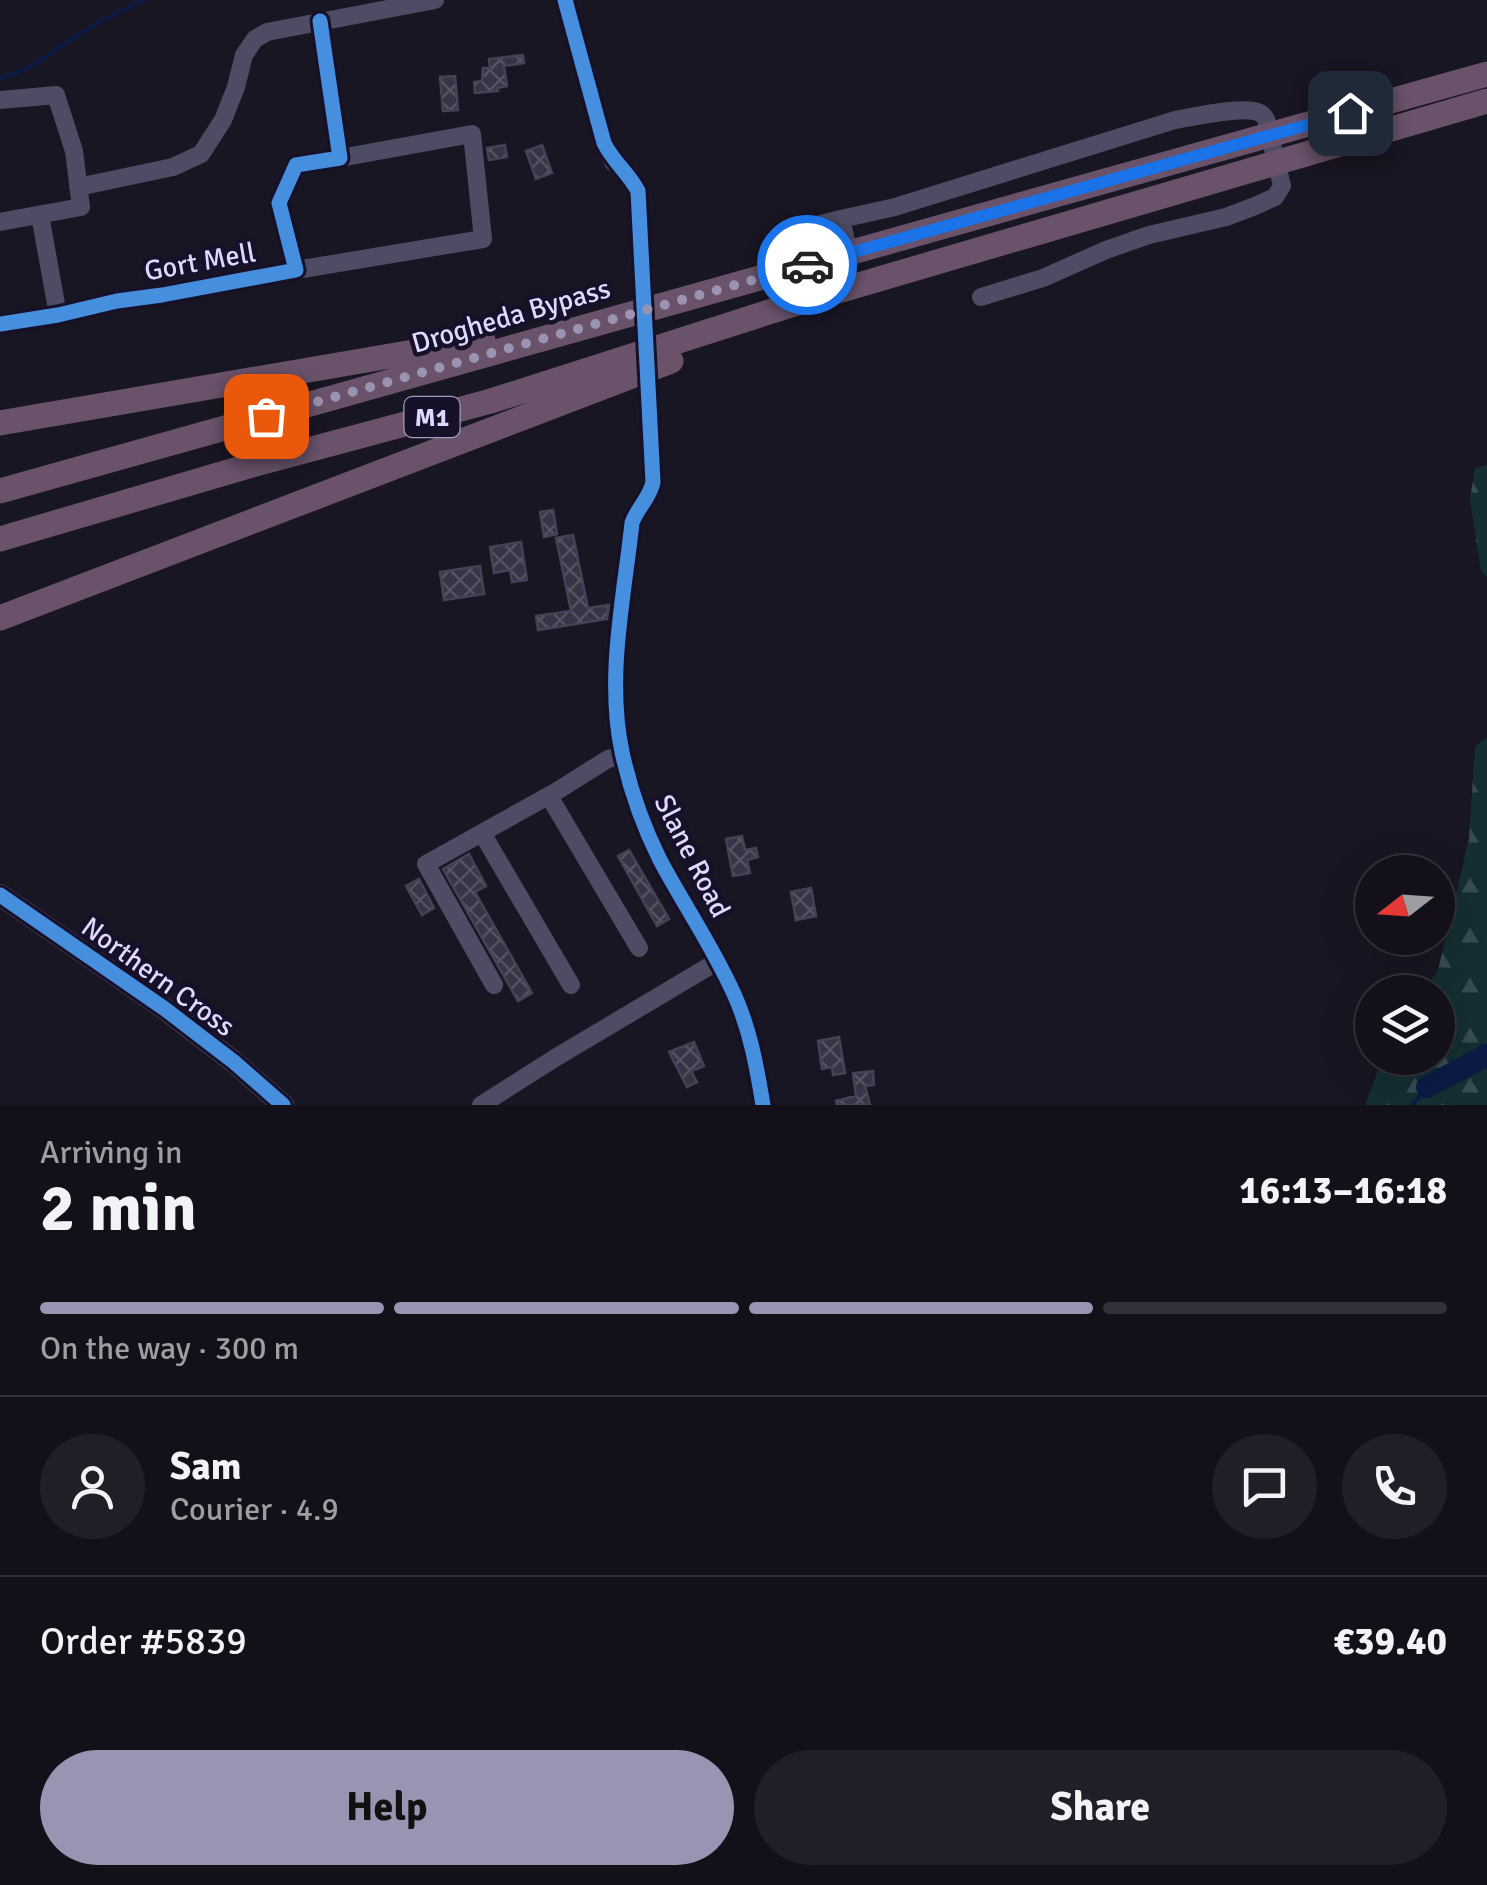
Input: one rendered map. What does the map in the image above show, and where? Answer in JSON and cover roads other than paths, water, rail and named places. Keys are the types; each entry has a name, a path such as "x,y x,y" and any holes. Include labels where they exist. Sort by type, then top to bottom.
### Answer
{"highway":[{"name":"Drogheda Bypass","path":"0,491 1487,74"},
{"name":"M1","path":"0,538 491,401 861,284 1487,101"},
{"path":"0,618 780,320 861,284"},
{"path":"0,423 485,340 638,303 729,287"}],"main road":[{"name":"Northern Cross","path":"0,895 166,1009 283,1105"}],"street":[{"path":"78,187 173,167 201,154 224,120 244,55 255,39 267,32 436,0"},
{"path":"565,0 604,142 613,162 628,173 638,191 644,280"},
{"path":"320,21 340,158"},
{"path":"0,100 56,95 74,151 81,206 0,222"},
{"path":"797,230 894,208 1174,120 1245,110 1260,112 1266,120 1282,186 1276,197 1226,217 1149,235 1043,278 981,297"},
{"name":"Gort Mell","path":"0,324 117,300 482,240 472,134 296,164 279,203 296,270"},
{"path":"40,215 58,315"},
{"path":"841,218 848,254"},
{"name":"Slane Road","path":"649,387 652,482 632,523 616,675 622,754 658,857 736,998 748,1030 764,1105"},
{"path":"494,985 426,864 622,754"},
{"path":"549,796 639,948"},
{"path":"482,833 571,985"},
{"path":"481,1105 718,961"}],"waterway":[{"path":"0,79 28,68 98,22 144,0"},
{"path":"1427,1087 1487,1055"},
{"path":"1412,1105 1427,1087"}],"tunnel":[{"path":"644,281 647,360"}]}
